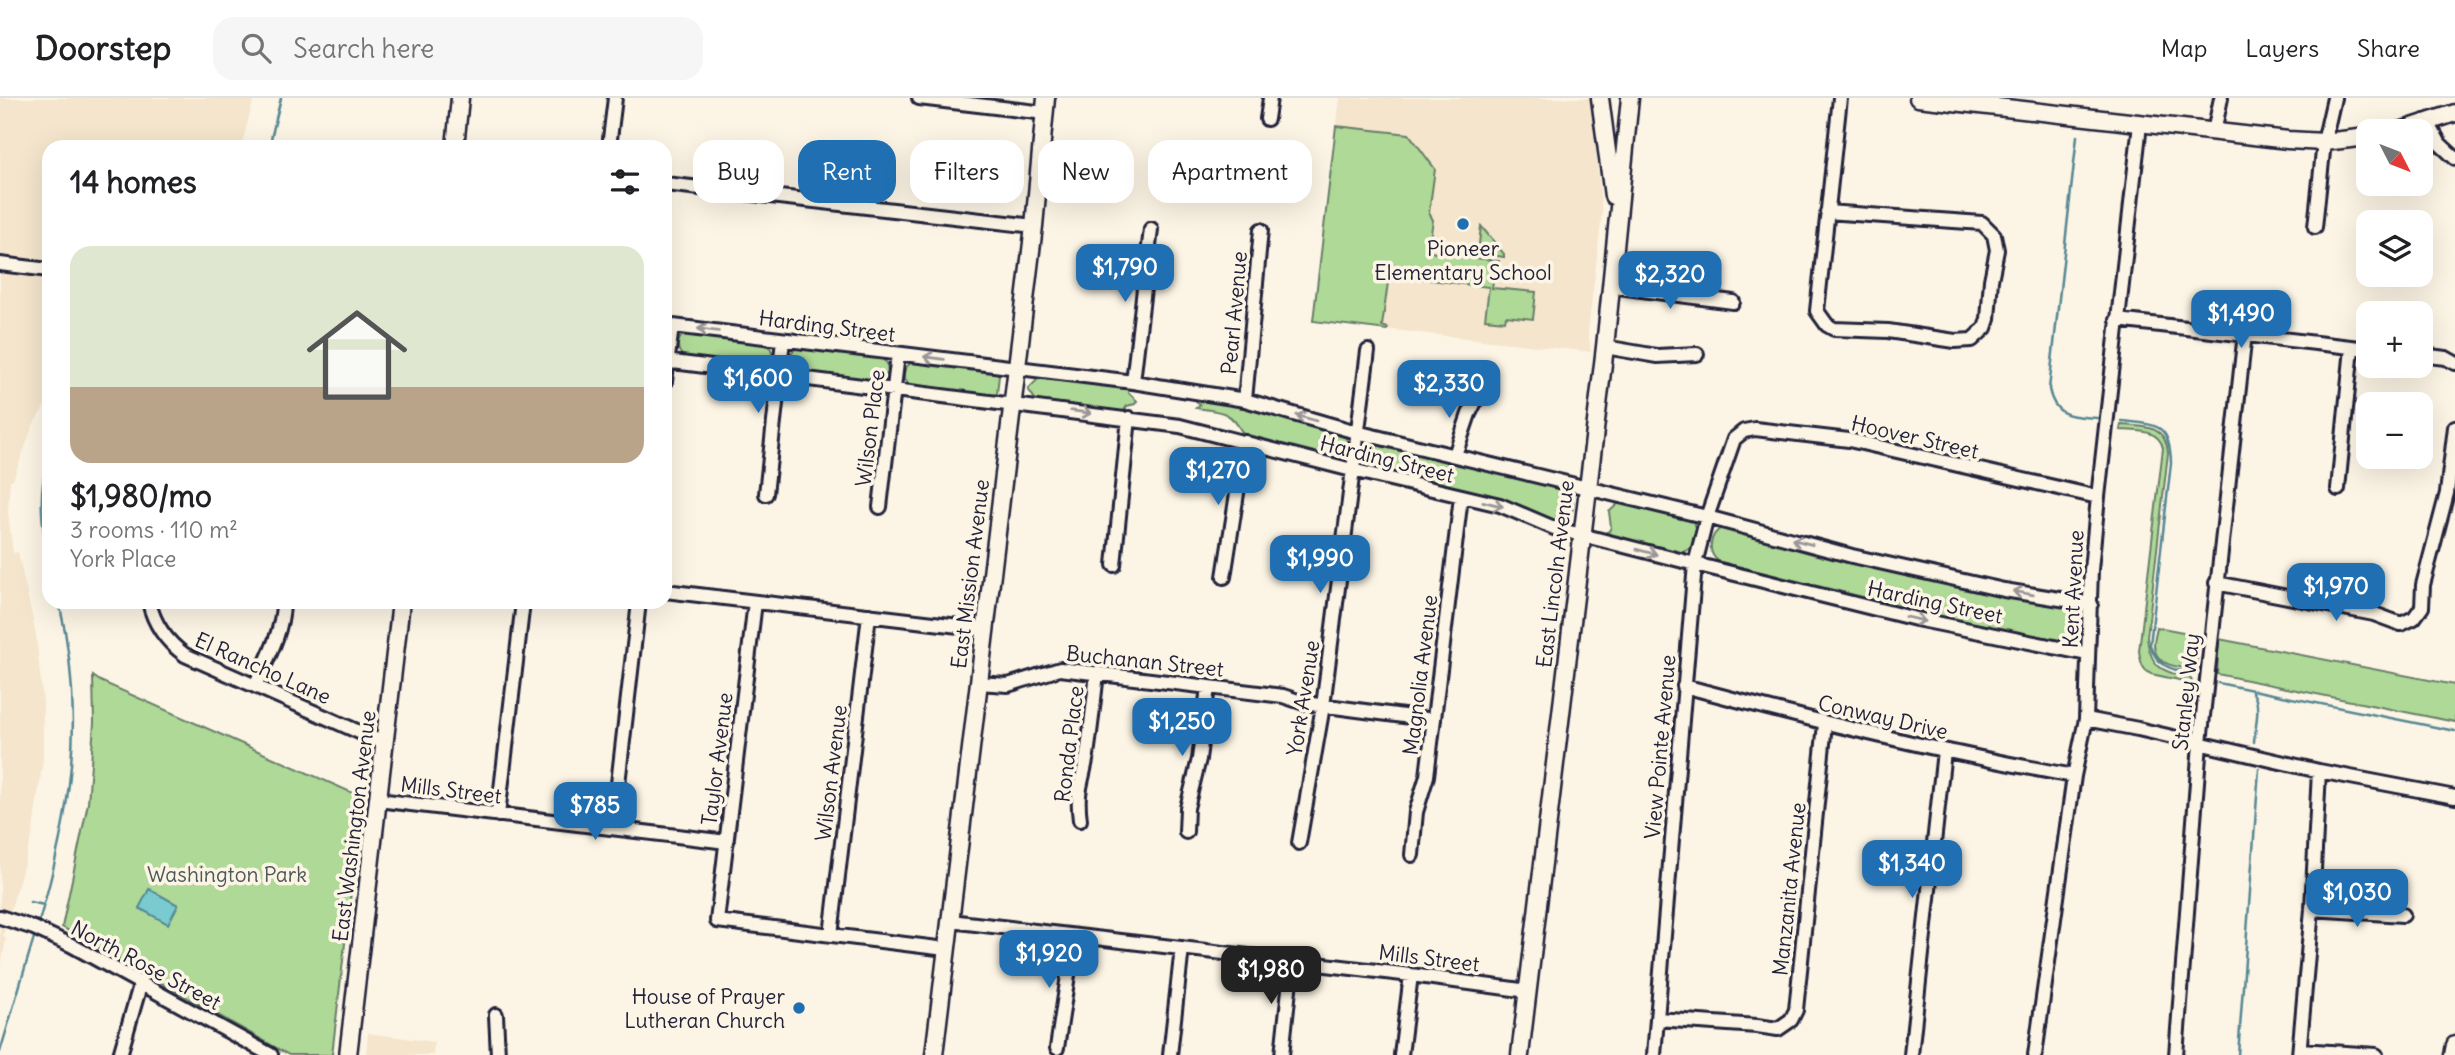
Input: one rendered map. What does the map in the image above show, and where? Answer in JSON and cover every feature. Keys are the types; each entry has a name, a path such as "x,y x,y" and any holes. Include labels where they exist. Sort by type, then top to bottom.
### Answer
{"main road":[{"path":"456,140 460,98"},
{"path":"1601,98 1617,234"},
{"name":"East Lincoln Avenue","path":"1520,1055 1605,347 1630,98"},
{"path":"1918,98 2214,132 2324,142 2356,138"},
{"name":"East Mission Avenue","path":"934,1055 1034,226 1046,105"},
{"path":"2433,120 2455,113"},
{"name":"East Washington Avenue","path":"348,1055 400,609"},
{"path":"2453,1055 2455,1045"}],"street":[{"path":"610,140 615,98"},
{"path":"919,98 1046,105"},
{"path":"1267,119 1270,98"},
{"path":"1827,212 1982,223 1994,235 1997,250 1985,328 1972,340 1955,341 1888,331 1835,329 1827,325 1817,311 1827,212 1840,98"},
{"path":"2214,132 2221,98"},
{"path":"2315,227 2324,142 2334,98"},
{"name":"Kent Avenue","path":"2035,1055 2074,776 2086,719 2091,570 2140,124"},
{"path":"2433,131 2440,144 2455,158"},
{"path":"672,185 1034,226"},
{"path":"1133,382 1151,229"},
{"name":"Pearl Avenue","path":"1245,400 1261,230"},
{"path":"0,264 42,269"},
{"path":"1710,299 1713,277"},
{"path":"1611,286 1733,302"},
{"path":"2117,320 2245,333 2356,348"},
{"name":"Harding Street","path":"672,325 1133,382 1245,400 1356,432 1587,487 1852,556 2004,590 2091,604"},
{"name":"Stanley Way","path":"2176,1055 2200,743 2245,333"},
{"path":"766,494 783,340"},
{"path":"1605,347 1657,356 1697,354"},
{"path":"2338,489 2352,348"},
{"name":"York Avenue","path":"1299,843 1323,706 1368,351"},
{"name":"Wilson Place","path":"880,507 898,354"},
{"path":"2433,356 2446,358 2455,363"},
{"name":"Harding Street","path":"672,362 1180,426 1500,505 1554,528 1695,564 1916,619 2088,654"},
{"path":"1455,455 1476,398"},
{"path":"1114,565 1129,418"},
{"path":"2216,583 2374,614 2402,624 2414,618 2422,607 2423,585 2447,493 2453,465 2455,427"},
{"name":"Hoover Street","path":"1730,447 1734,439 1744,431 1755,429 1849,440 2098,497"},
{"path":"1224,577 1245,442"},
{"name":"View Pointe Avenue","path":"1654,1055 1695,564 1730,447"},
{"name":"Magnolia Avenue","path":"1412,856 1416,812 1427,776 1461,497"},
{"path":"672,592 984,629"},
{"name":"Taylor Avenue","path":"754,602 718,921 831,935"},
{"name":"El Rancho Lane","path":"151,609 156,622 177,649 194,660 384,743"},
{"path":"255,686 278,636 283,609"},
{"path":"498,815 522,609"},
{"path":"613,827 638,609"},
{"name":"Wilson Avenue","path":"831,935 869,615"},
{"name":"Buchanan Street","path":"978,683 1008,685 1060,669 1283,696 1323,706 1434,720"},
{"name":"Ronda Place","path":"1080,820 1077,800 1086,758 1097,673"},
{"name":"Conway Drive","path":"1684,686 1825,724 1944,751 2074,776"},
{"path":"1186,832 1187,808 1199,758 1208,687"},
{"path":"2086,719 2319,771 2455,797"},
{"name":"Manzanita Avenue","path":"1657,1019 1778,1029 1791,1020 1796,1010 1825,724"},
{"path":"1911,1055 1944,751"},
{"path":"2319,771 2312,909 2299,1053 2376,1055"},
{"name":"Mills Street","path":"378,800 727,842"},
{"path":"2312,909 2403,915"},
{"name":"North Rose Street","path":"0,917 54,937 271,1055"},
{"name":"Mills Street","path":"950,921 1528,991"},
{"path":"831,935 946,949"},
{"path":"1057,1048 1074,936"},
{"path":"1170,1055 1182,948"},
{"path":"1282,1055 1292,961"},
{"path":"1401,1055 1410,975"},
{"path":"120,1055 141,982"},
{"path":"496,1015 498,1055"}],"shaded area":[{"path":"0,98 254,98 243,140 42,140 42,410 33,425 13,480 10,480 8,512 13,553 18,552 36,635 43,704 43,760 32,836 3,936 6,939 0,971"},
{"name":"Pioneer Elementary School","path":"1340,98 1591,98 1602,213 1588,332 1591,352 1313,321"},
{"path":"368,1033 434,1042 433,1055 366,1055"}],"green space":[{"path":"1336,126 1409,134 1435,169 1429,213 1433,220 1430,252 1499,261 1498,267 1495,267 1492,288 1536,292 1533,319 1506,316 1505,321 1485,319 1489,287 1389,275 1382,326 1388,328 1387,330 1313,321"},
{"path":"1481,226 1504,254 1504,257 1478,253"},
{"path":"686,333 766,343 772,357 762,368 685,358 678,345 680,338"},
{"path":"803,347 878,356 887,363 888,373 877,382 796,372 790,364 790,357 794,350"},
{"path":"917,361 995,372 999,375 997,394 991,397 910,386 904,378 904,371"},
{"path":"1039,378 1128,388 1128,392 1137,401 1127,406 1123,412 1037,402 1028,389"},
{"path":"1191,395 1344,435 1347,441 1346,450 1340,458 1331,459 1244,436 1235,422 1225,414 1196,408 1200,405"},
{"path":"2121,425 2152,429 2163,437 2166,444 2168,453 2147,637 2151,655 2159,666 2190,678 2193,683 2151,674 2145,670 2141,661 2139,651 2163,448 2161,442 2152,434 2120,430"},
{"path":"1372,441 1573,491 1572,510 1567,520 1569,522 1559,523 1372,469 1365,463 1363,454"},
{"path":"1620,502 1689,518 1696,528 1696,539 1689,549 1678,552 1603,534 1611,527 1609,512"},
{"path":"1723,527 2078,607 2084,618 2083,631 2080,639 2069,642 1953,619 1720,562 1713,554 1711,544 1715,534"},
{"path":"2157,627 2199,635 2196,670 2169,665 2158,657 2154,644"},
{"path":"2219,639 2455,685 2455,722 2217,674"},
{"name":"Washington Park","path":"93,676 362,797 332,1055 289,1055 62,927 88,803 94,723"}],"water":[{"path":"149,889 178,905 168,924 139,908"}],"waterway":[{"path":"271,140 281,98"},
{"path":"2077,136 2049,389 2056,405 2066,414 2097,418"},
{"path":"2122,421 2159,428 2168,440 2171,463 2150,645 2161,663 2193,674"},
{"path":"42,496 42,509"},
{"path":"38,925 59,844 71,765 72,685 60,609"},
{"path":"2218,683 2455,731"},
{"path":"2252,692 2257,702 2254,742"},
{"path":"2238,1055 2259,769"},
{"path":"30,902 44,905"},
{"path":"0,1052 35,934"}],"place":[{"name":"Pioneer Elementary School","path":"1463,224"},
{"name":"House of Prayer Lutheran Church","path":"799,1008"}]}
